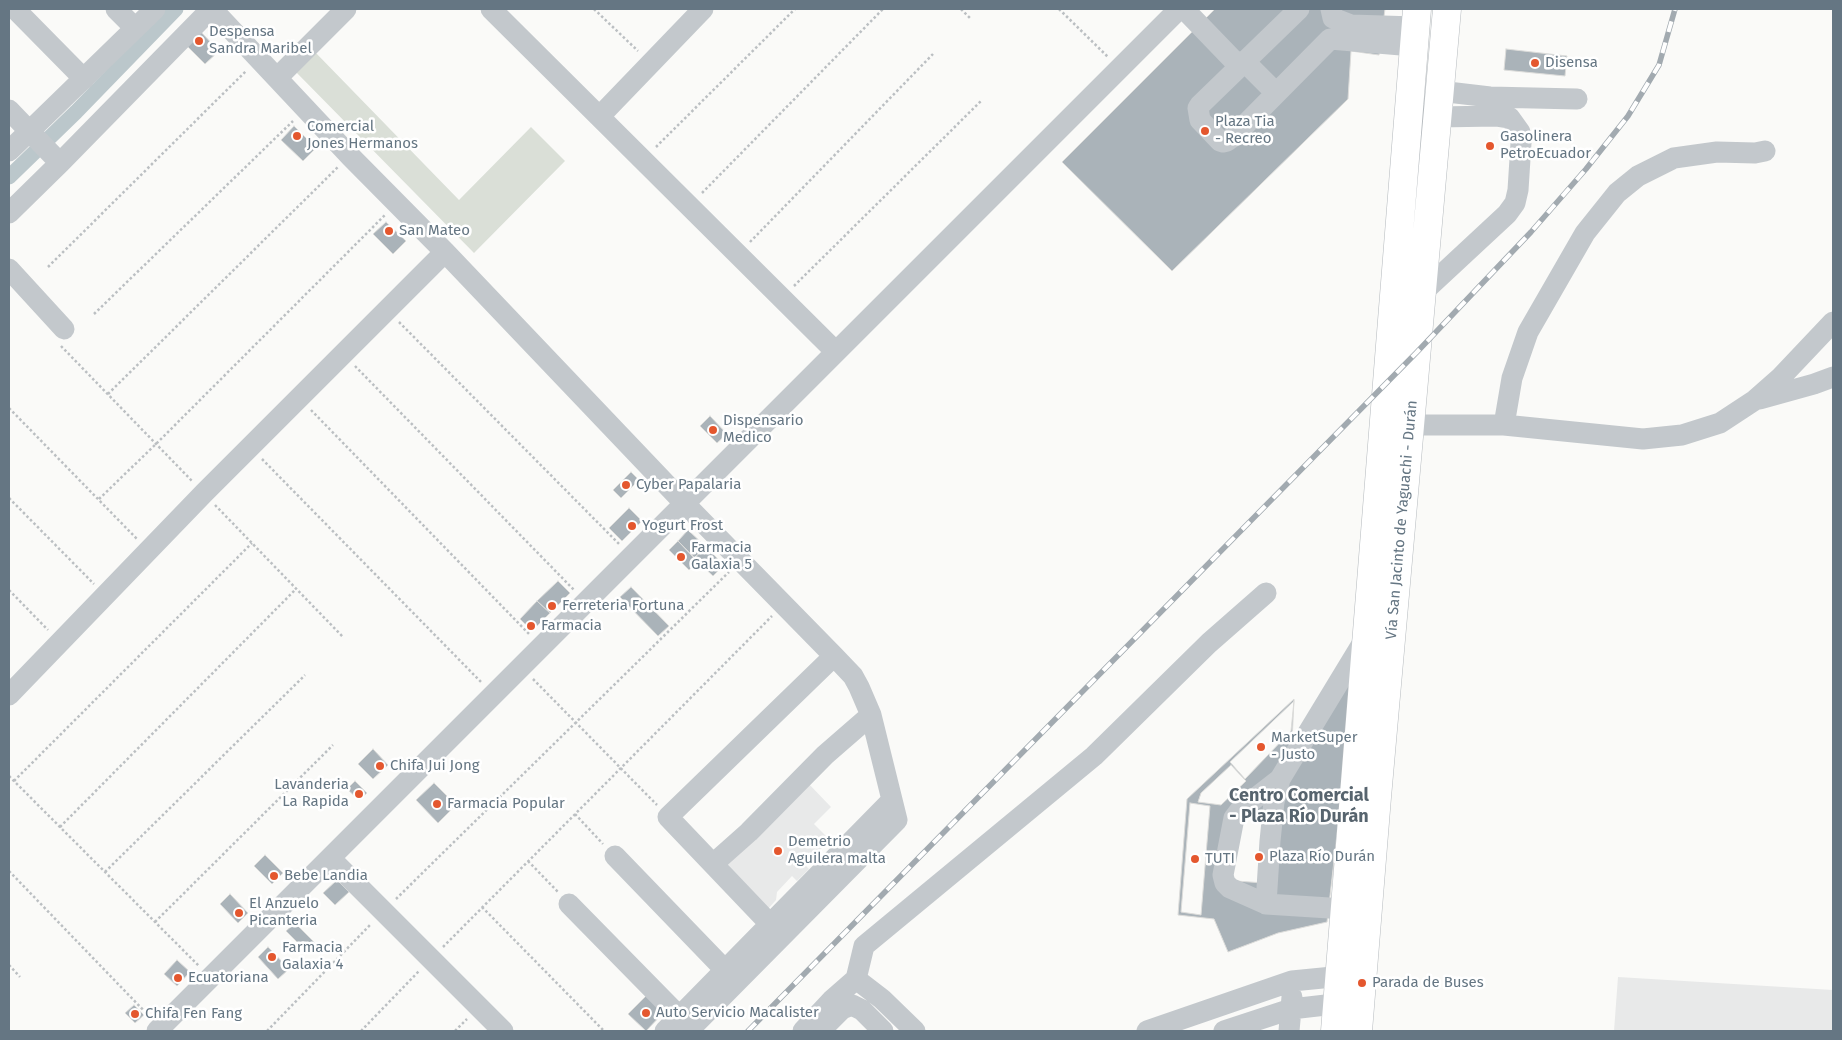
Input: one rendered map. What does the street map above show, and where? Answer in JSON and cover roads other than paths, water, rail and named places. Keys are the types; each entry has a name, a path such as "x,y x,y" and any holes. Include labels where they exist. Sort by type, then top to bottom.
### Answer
{"main road":[{"name":"Vía San Jacinto de Yaguachi - Durán","path":"1358,1031 1349,1002 1351,975 1411,425 1446,9"},
{"name":"Vía San Jacinto de Yaguachi - Durán","path":"1351,975 1344,909 1415,27"},
{"name":"Vía San Jacinto de Yaguachi - Durán","path":"1335,1031 1349,1002"}],"street":[{"path":"15,9 84,79"},
{"path":"116,9 136,28"},
{"path":"9,151 155,9"},
{"path":"9,213 211,9 350,156 445,252 685,504 853,676 871,715 894,810"},
{"path":"277,78 346,9"},
{"path":"491,9 836,352"},
{"path":"600,116 703,9"},
{"path":"159,1029 330,858 421,755 494,695 836,352 1051,128 1119,68 1179,9"},
{"path":"1184,9 1244,61 1276,93"},
{"path":"1202,9 1244,61"},
{"path":"1299,9 1198,108 1200,120 1220,141 1226,141 1234,136 1330,39 1415,27"},
{"path":"1330,39 1332,13 1351,24 1415,27"},
{"path":"1438,104 1490,97 1577,99"},
{"path":"1422,293 1507,214 1515,203 1518,190 1520,132 1510,118 1438,104"},
{"path":"9,110 60,163"},
{"path":"1504,425 1512,378 1528,332 1585,233 1617,193 1638,176 1674,158 1717,152 1755,153 1765,151"},
{"path":"9,696 250,447 445,252"},
{"path":"9,269 64,329"},
{"path":"1411,425 1504,425 1643,439 1682,435 1720,423 1755,400 1780,378 1833,322"},
{"path":"1755,400 1833,377"},
{"path":"803,1031 832,1000 856,979 864,946 1094,756 1209,643 1266,593"},
{"path":"1266,904 1274,802 1280,779 1366,637"},
{"path":"770,924 668,816 834,656"},
{"path":"713,864 749,832 825,755 871,715"},
{"path":"1280,779 1240,810 1234,818 1223,876 1225,883 1230,888 1266,904 1344,909"},
{"path":"677,1026 725,970 770,924 894,810"},
{"path":"677,1026 894,810"},
{"path":"615,856 725,970"},
{"path":"330,858 503,1031"},
{"path":"569,904 677,1026"},
{"path":"1147,1031 1292,982 1351,975"},
{"path":"856,979 882,999 915,1031"},
{"path":"1289,1031 1292,1009 1292,982"},
{"path":"1224,1031 1292,1009 1349,1002"},
{"path":"821,1031 842,1009 852,1005 862,1010 883,1031"}],"waterway":[{"path":"9,177 76,112 176,9"}],"railway":[{"path":"748,1031 1417,352 1531,232 1586,169 1628,116 1659,65 1675,9"}],"place":[{"name":"Despensa Sandra Maribel","path":"199,41"},
{"name":"Disensa","path":"1535,63"},
{"name":"Plaza Tia - Recreo","path":"1205,131"},
{"name":"Comercial Jones Hermanos","path":"297,136"},
{"name":"Gasolinera PetroEcuador","path":"1490,146"},
{"name":"San Mateo","path":"389,231"},
{"name":"Dispensario Medico","path":"713,430"},
{"name":"Cyber Papalaria","path":"626,485"},
{"name":"Yogurt Frost","path":"632,526"},
{"name":"Farmacia Galaxia 5","path":"681,557"},
{"name":"Ferreteria Fortuna","path":"552,606"},
{"name":"Farmacia","path":"531,626"},
{"name":"MarketSuper - Justo","path":"1261,747"},
{"name":"Chifa Jui Jong","path":"380,766"},
{"name":"Lavanderia La Rapida","path":"359,794"},
{"name":"Farmacia Popular","path":"437,804"},
{"name":"Demetrio Aguilera malta","path":"778,851"},
{"name":"Plaza Río Durán","path":"1259,857"},
{"name":"TUTI","path":"1195,859"},
{"name":"Bebe Landia","path":"274,876"},
{"name":"El Anzuelo Picanteria","path":"239,913"},
{"name":"Farmacia Galaxia 4","path":"272,957"},
{"name":"Ecuatoriana","path":"178,978"},
{"name":"Parada de Buses","path":"1362,983"},
{"name":"Auto Servicio Macalister","path":"646,1013"},
{"name":"Chifa Fen Fang","path":"135,1014"}],"district":[{"name":"Centro Comercial - Plaza Río Durán","path":"1299,806"}]}
